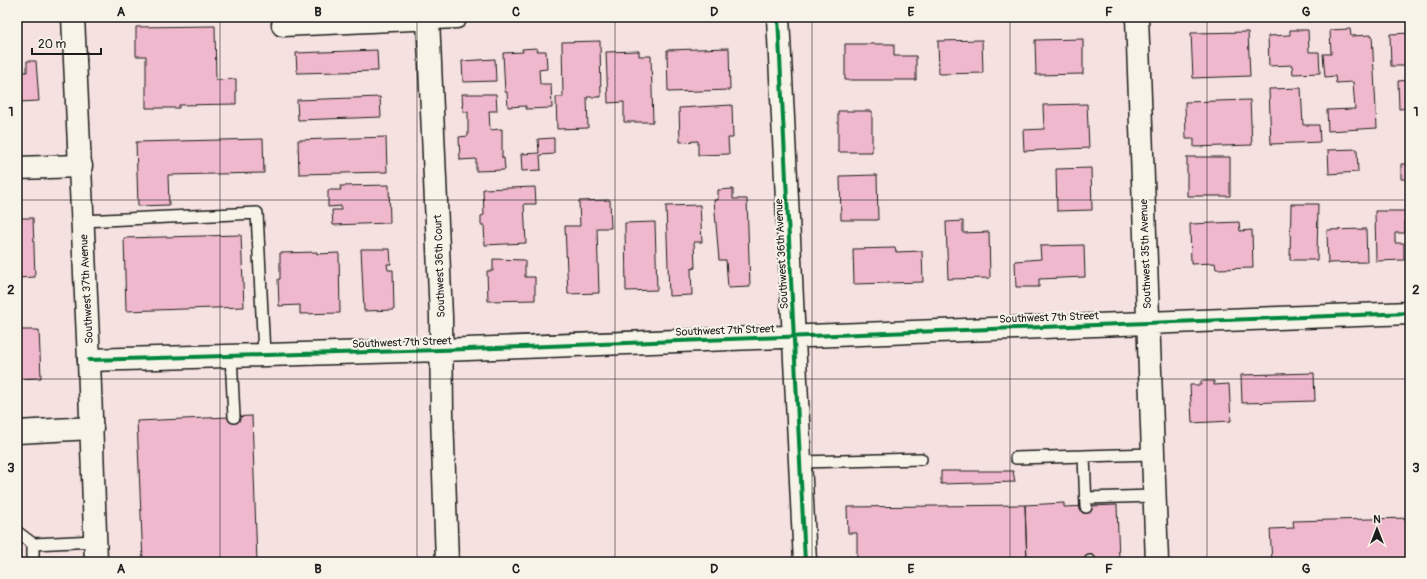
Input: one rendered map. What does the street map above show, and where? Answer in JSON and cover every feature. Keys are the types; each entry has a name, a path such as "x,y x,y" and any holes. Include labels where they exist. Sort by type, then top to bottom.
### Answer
{"street":[{"name":"Southwest 37th Avenue","path":"73,17 92,428 96,552"},
{"path":"283,25 456,17"},
{"name":"Southwest 36th Avenue","path":"778,17 806,562"},
{"name":"Southwest 35th Avenue","path":"1137,17 1157,562"},
{"name":"Southwest 36th Court","path":"428,18 441,350 447,562"},
{"path":"17,168 80,166"},
{"name":"Southwest 7th Street","path":"89,360 441,350 1410,313"},
{"path":"17,432 92,428"}],"lane":[{"path":"82,221 257,213 264,354"},
{"path":"231,355 234,417"},
{"path":"1016,458 1152,454"},
{"path":"1084,456 1086,502 1154,496"},
{"path":"801,462 921,459"},
{"path":"17,532 33,544 96,552"},
{"path":"33,544 33,562"}],"building":[{"path":"215,26 216,80 236,79 236,104 179,105 179,108 146,108 146,56 136,56 136,27"},
{"path":"1350,29 1351,36 1372,35 1377,128 1328,131 1327,110 1355,109 1353,82 1336,83 1335,76 1325,77 1323,54 1331,54 1330,30"},
{"path":"1290,30 1308,30 1309,52 1319,52 1320,73 1293,74 1292,65 1269,66 1268,36 1290,35"},
{"path":"1248,32 1250,76 1193,78 1191,33"},
{"path":"1410,33 1410,66 1391,66 1390,34"},
{"path":"1083,39 1083,74 1036,75 1035,40"},
{"path":"982,40 983,73 939,74 938,41"},
{"path":"600,41 601,97 587,97 588,128 557,129 556,97 563,97 562,42"},
{"path":"845,44 894,44 894,56 916,56 916,80 845,80"},
{"path":"537,48 537,51 546,51 547,69 539,70 540,84 551,84 552,108 526,109 526,106 508,107 507,92 505,92 503,53 523,52 522,49"},
{"path":"729,48 730,90 668,92 667,50"},
{"path":"377,50 378,71 297,73 296,53"},
{"path":"639,51 639,56 651,56 653,122 624,122 624,102 608,103 606,52"},
{"path":"495,59 496,81 463,82 462,61"},
{"path":"27,61 36,61 39,101 17,102 17,72 27,72"},
{"path":"1410,80 1410,108 1399,109 1398,81"},
{"path":"1301,88 1303,125 1319,125 1320,142 1271,144 1269,89"},
{"path":"462,94 496,94 497,111 489,111 490,130 502,129 502,158 504,158 505,170 476,171 476,159 460,160 459,137 468,136 468,112 463,112"},
{"path":"380,97 381,117 298,120 297,100"},
{"path":"1250,100 1252,145 1194,147 1194,139 1186,139 1185,102"},
{"path":"1087,104 1089,148 1024,151 1023,130 1044,129 1043,105"},
{"path":"732,105 733,138 728,138 729,154 698,155 698,141 680,142 679,108"},
{"path":"838,111 872,111 872,152 838,152"},
{"path":"386,137 387,172 299,174 298,140"},
{"path":"554,138 554,154 540,155 541,170 522,171 521,154 539,153 538,139"},
{"path":"263,139 264,173 168,175 169,205 138,206 136,142"},
{"path":"1357,149 1358,172 1329,174 1328,150"},
{"path":"1408,151 1410,151 1410,193 1409,179 1401,179 1401,164 1408,164"},
{"path":"1187,157 1230,157 1230,196 1187,196"},
{"path":"1091,168 1092,210 1057,211 1056,169"},
{"path":"877,175 878,220 841,220 840,176"},
{"path":"389,185 390,223 333,225 332,210 341,210 341,206 328,207 328,190 341,190 340,186"},
{"path":"535,187 536,204 524,204 526,243 485,245 484,225 481,225 481,216 484,215 483,189"},
{"path":"733,189 733,199 747,199 750,287 728,288 726,260 719,260 714,200 718,200 718,190"},
{"path":"610,200 611,228 597,228 599,293 568,294 565,226 580,226 579,201"},
{"path":"1291,204 1318,204 1317,260 1290,260"},
{"path":"700,205 702,242 694,242 695,268 691,269 692,295 669,296 666,206"},
{"path":"1375,211 1405,211 1405,233 1395,233 1395,243 1404,243 1404,260 1376,261"},
{"path":"17,218 33,218 35,277 17,278"},
{"path":"963,221 963,233 989,232 990,278 948,279 946,222"},
{"path":"655,222 657,290 626,291 625,223"},
{"path":"1239,222 1240,231 1252,230 1253,268 1216,269 1215,263 1191,264 1190,224"},
{"path":"1366,229 1367,262 1328,263 1327,230"},
{"path":"241,235 244,307 126,311 124,238"},
{"path":"1084,245 1085,277 1039,279 1039,287 1016,287 1015,261 1041,259 1040,246"},
{"path":"895,248 896,252 922,251 923,282 854,284 853,249"},
{"path":"361,249 390,249 391,264 387,264 388,270 393,270 394,310 364,311"},
{"path":"317,252 317,254 339,253 340,313 300,314 300,305 279,306 278,279 280,279 280,253"},
{"path":"493,259 525,260 525,277 535,277 535,300 488,301 487,271 493,271"},
{"path":"17,330 39,330 41,378 17,379"},
{"path":"1314,373 1315,401 1242,403 1241,375"},
{"path":"1201,381 1214,381 1214,385 1229,384 1231,421 1192,423 1190,385 1201,385"},
{"path":"252,416 257,562 143,562 137,421"},
{"path":"941,471 1013,471 1015,482 941,484"},
{"path":"1064,503 1064,507 1117,505 1119,560 1027,562 1025,505"},
{"path":"1025,505 1027,562 885,562 885,559 857,560 857,533 848,533 847,507"},
{"path":"1410,518 1410,562 1272,562 1270,529 1294,528 1293,521"},
{"path":"409,560 409,562 340,562"}],"cycle path":[{"path":"778,17 805,562"},
{"path":"89,360 441,350 1410,313"}]}
